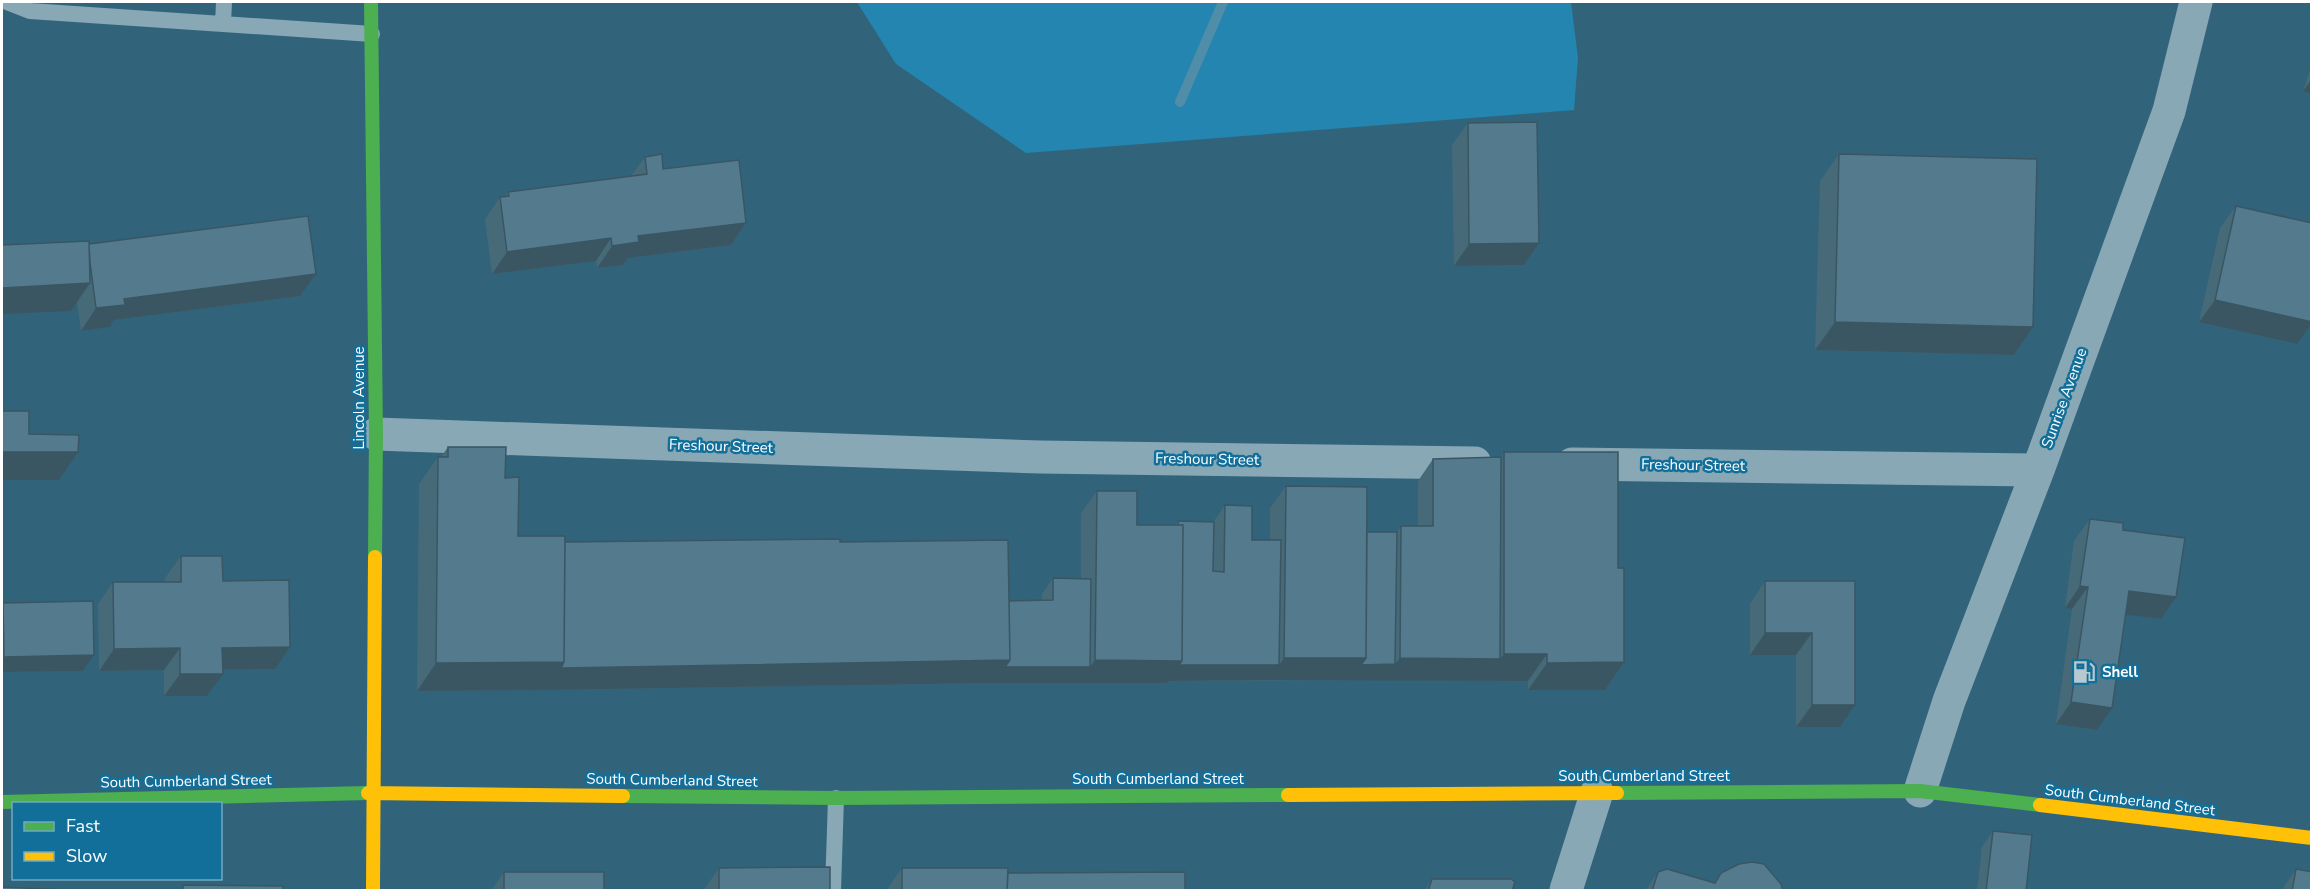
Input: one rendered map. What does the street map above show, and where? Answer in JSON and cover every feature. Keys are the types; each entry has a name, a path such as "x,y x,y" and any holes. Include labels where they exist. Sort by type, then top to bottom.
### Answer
{"main road":[{"name":"Lincoln Avenue","path":"371,2 376,434 374,891"},
{"name":"South Cumberland Street","path":"2,802 373,793 836,798 1920,791 2312,838"}],"street":[{"name":"Sunrise Avenue","path":"1920,791 1949,700 2038,470 2169,111 2196,2"},
{"name":"Freshour Street","path":"376,434 1040,458 1505,463"},
{"name":"Freshour Street","path":"1540,464 2038,470"},
{"path":"1566,891 1597,792"}],"lane":[{"path":"7,2 30,11 372,34"},
{"path":"223,24 224,2"},
{"path":"833,891 836,798"}],"shaded area":[{"path":"857,2 1571,2 1578,58 1574,110 1026,153 896,64"}],"building":[{"path":"1537,122 1539,243 1469,244 1468,123"},
{"path":"662,154 663,169 739,160 746,223 638,236 639,242 612,246 611,238 507,252 500,197 509,196 508,192 647,174 645,157"},
{"path":"1839,154 2037,159 2033,327 1835,322"},
{"path":"2236,206 2312,223 2312,322 2215,300"},
{"path":"308,216 316,274 124,299 125,305 96,308 89,244"},
{"path":"89,241 90,283 2,288 2,245"},
{"path":"2,411 29,411 29,434 79,435 78,452 2,452"},
{"path":"448,447 506,447 505,478 519,477 518,536 565,536 564,662 436,663 438,457 448,457"},
{"path":"1504,452 1618,452 1618,568 1624,568 1624,662 1547,663 1547,654 1504,654"},
{"path":"1501,457 1500,659 1400,658 1401,526 1433,526 1433,459"},
{"path":"1286,486 1367,487 1366,658 1284,658"},
{"path":"1097,491 1137,491 1137,525 1183,525 1182,661 1095,660"},
{"path":"1225,505 1252,506 1252,540 1281,540 1279,665 1179,665 1182,661 1183,525 1178,525 1178,521 1214,522 1213,571 1224,572"},
{"name":"Shell","path":"2090,519 2123,523 2123,530 2185,538 2176,597 2129,591 2112,708 2071,702 2088,587 2080,586"},
{"path":"1367,532 1397,532 1395,664 1361,665 1366,658"},
{"path":"840,539 840,542 1008,540 1010,660 561,668 564,662 565,542"},
{"path":"181,556 222,556 223,581 289,580 290,647 222,648 223,674 180,674 180,648 114,649 113,582 181,582"},
{"path":"1053,578 1091,579 1090,667 1005,667 1010,660 1009,601 1053,600"},
{"path":"1765,581 1855,581 1855,705 1812,705 1812,633 1765,633"},
{"path":"93,601 94,655 4,657 3,603"},
{"path":"1993,831 2032,835 2026,891 1986,891"},
{"path":"1752,862 1764,864 1781,884 1783,891 1652,891 1658,872 1667,869 1715,883 1721,873 1739,864"},
{"path":"830,867 830,891 719,891 719,868"},
{"path":"902,868 1008,868 1007,891 902,891"},
{"path":"2296,869 2312,872 2312,891 2292,891"},
{"path":"504,872 604,872 604,891 504,891"},
{"path":"1185,872 1185,891 1007,891 1008,873"},
{"path":"1432,879 1511,879 1515,882 1512,891 1428,891"},
{"path":"183,885 283,886 283,891 183,891"},
{"path":"2,887 67,890 67,891 2,891"}],"waterway":[{"path":"1180,102 1223,2"}],"traffic: fast":[{"path":"371,2 376,434 375,557"},
{"path":"1617,793 1920,791 2040,805"},
{"path":"2,802 368,793"},
{"path":"623,796 836,798 1288,795"}],"traffic: slow":[{"path":"373,890 375,557"},
{"path":"368,793 623,796"},
{"path":"1288,795 1617,793"},
{"path":"2040,805 2312,838"}],"place":[{"name":"Shell","path":"2084,672"}]}
